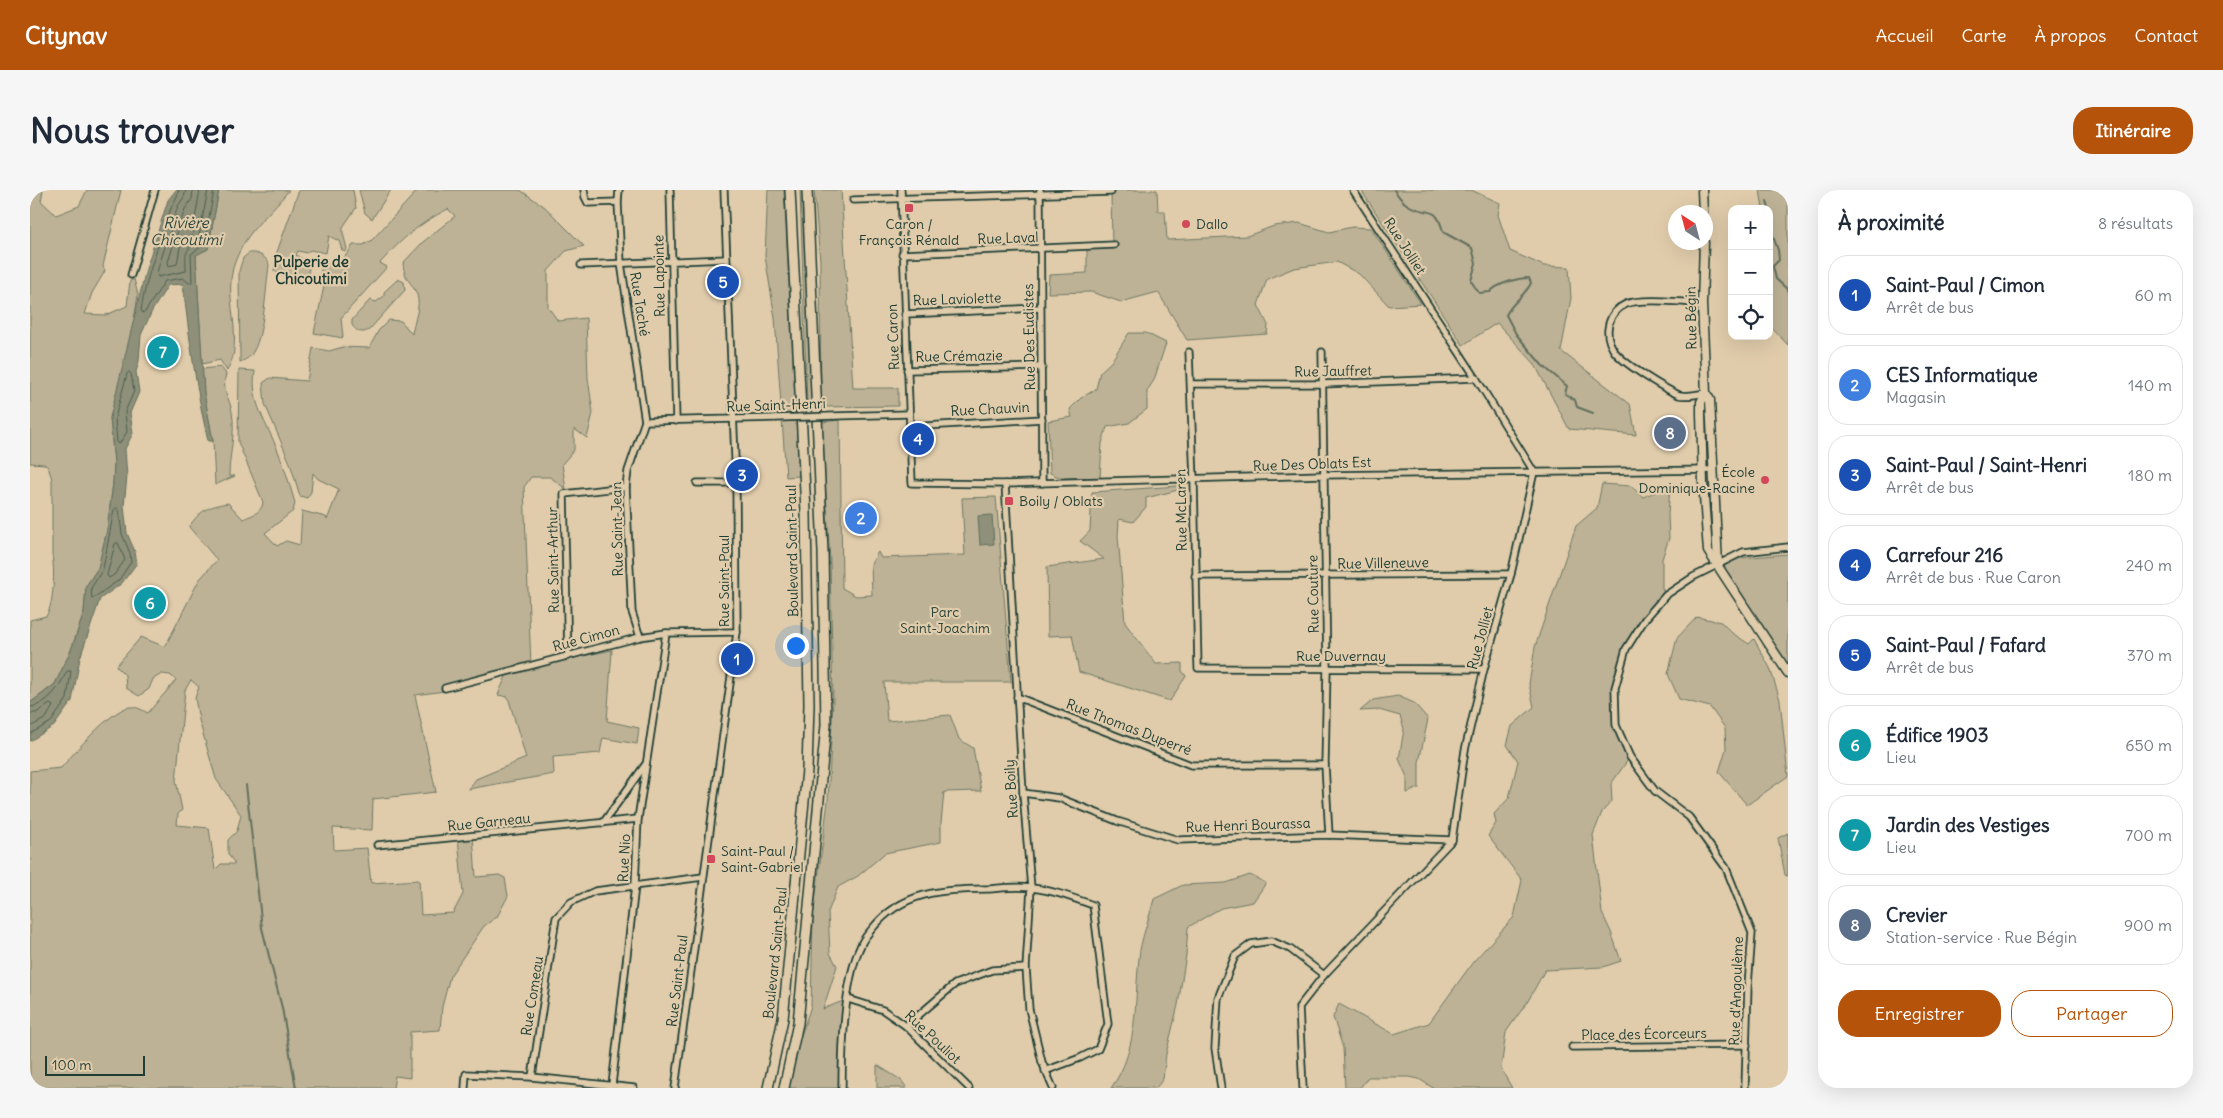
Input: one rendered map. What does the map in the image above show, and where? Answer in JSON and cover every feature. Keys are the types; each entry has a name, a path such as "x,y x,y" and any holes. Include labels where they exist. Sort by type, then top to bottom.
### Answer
{"main road":[{"name":"Boulevard Saint-Paul","path":"768,1088 783,1019 807,770 809,705 806,512 790,190"},
{"name":"Boulevard Saint-Paul","path":"784,1088 798,1023 826,726 823,552 807,190"}],"street":[{"path":"131,275 155,190"},
{"path":"584,190 588,203 618,202"},
{"name":"Rue Taché","path":"619,190 621,263 645,421"},
{"name":"Rue Lapointe","path":"670,190 676,421"},
{"name":"Rue Saint-Paul","path":"675,1088 737,632 736,483 724,190"},
{"name":"Rue Caron","path":"901,190 912,482"},
{"name":"Rue Jolliet","path":"1354,190 1476,378 1534,472 1511,574 1484,669 1465,750 1452,840"},
{"path":"1702,190 1703,205"},
{"path":"853,200 1040,192 1111,192"},
{"name":"Rue Des Eudistes","path":"1040,192 1042,483"},
{"name":"Rue Laval","path":"902,254 1114,245"},
{"name":"Rue Bégin","path":"1704,250 1702,304 1706,393 1710,400 1718,564"},
{"path":"581,265 726,258"},
{"path":"1702,304 1671,300 1627,303 1612,314 1607,328 1613,350 1644,376 1681,396 1706,393"},
{"name":"Rue Laviolette","path":"905,314 1040,308"},
{"name":"Rue McLaren","path":"1189,352 1198,668"},
{"name":"Rue Couture","path":"1322,352 1322,476 1327,668 1325,765 1329,835"},
{"name":"Rue Crémazie","path":"907,370 1042,367"},
{"name":"Rue Jauffret","path":"1191,384 1322,384 1476,378"},
{"name":"Rue Bégin","path":"1706,393 1701,402 1701,414 1702,470 1708,551 1788,673"},
{"name":"Rue Saint-Henri","path":"645,421 908,414"},
{"name":"Rue Chauvin","path":"909,427 1042,419"},
{"name":"Rue Saint-Jean","path":"640,637 632,612 626,487 628,471 645,421"},
{"name":"Rue Des Oblats Est","path":"912,482 1005,484 1322,476 1713,470"},
{"path":"696,483 736,483"},
{"name":"Rue Boily","path":"1005,484 1030,888 1026,968 1028,1009 1045,1071 1053,1088"},
{"name":"Rue Saint-Arthur","path":"568,656 564,494 626,487"},
{"name":"Rue d'Angoulème","path":"1745,1088 1748,986 1752,934 1726,868 1689,817 1656,791 1630,757 1616,725 1615,688 1626,648 1645,619 1666,596 1693,577 1742,552 1788,547"},
{"name":"Rue Villeneuve","path":"1195,576 1511,574"},
{"name":"Rue Cimon","path":"444,688 640,637 666,633 737,632"},
{"name":"Rue Nio","path":"612,1085 635,886 638,819 666,633"},
{"name":"Rue Duvernay","path":"1198,668 1484,669"},
{"name":"Rue Thomas Duperré","path":"1017,697 1191,765 1325,765"},
{"path":"603,823 646,763"},
{"name":"Rue Henri Bourassa","path":"1023,793 1059,798 1117,821 1178,840 1329,835 1452,840"},
{"name":"Rue Garneau","path":"377,845 638,819"},
{"path":"1303,1088 1299,1007 1324,975 1452,840"},
{"path":"635,886 703,877"},
{"name":"Rue Comeau","path":"532,1077 556,918 571,902 595,891 635,886"},
{"path":"842,1088 842,1049 848,999 851,978 861,944 882,916 912,897 942,890 1030,888 1067,896 1093,905 1108,1024 1098,1049 1045,1071"},
{"path":"1221,1088 1215,1048 1218,998 1235,956 1251,944 1272,941 1290,949 1324,975"},
{"path":"906,1026 956,984 992,970 1026,968"},
{"name":"Rue Pouliot","path":"848,999 883,1010 906,1026 969,1088"},
{"name":"Place des Écorceurs","path":"1572,1047 1747,1045"},
{"path":"465,1088 466,1074 532,1077 634,1088"}],"green space":[{"path":"30,190 43,190 41,201 56,215 79,206 87,190 121,190 103,266 105,271 92,293 85,314 106,315 127,306 130,281 134,279 138,295 133,327 110,418 114,463 113,483 107,530 98,568 86,586 84,612 71,650 55,684 30,703 30,620 46,616 49,611 54,578 52,555 52,479 48,467 44,464 30,463"},
{"path":"219,190 289,190 250,234 233,268 231,298 235,339 233,358 227,371 220,360 202,364 196,255 208,249"},
{"path":"299,190 353,190 356,208 343,227 347,249 345,252 342,250 339,241 329,236 326,253 310,250 307,253 298,251 296,255 310,264 306,282 291,279 274,271 277,252"},
{"path":"359,190 391,190 372,219 365,213"},
{"path":"418,190 520,190 545,207 584,246 566,251 548,271 548,307 558,321 586,318 588,378 593,413 587,438 574,429 574,450 562,464 566,489 550,477 531,477 524,487 531,667 612,650 607,721 639,728 637,744 603,738 600,753 553,757 554,774 468,789 476,779 526,758 508,697 498,695 507,674 445,691 415,695 436,792 373,799 372,830 333,828 334,850 367,848 371,883 419,880 421,915 453,913 463,894 458,837 473,836 476,877 499,875 505,878 508,896 497,917 484,926 450,976 442,1007 440,1030 410,1032 410,1078 395,1076 393,1088 30,1088 30,771 61,768 93,733 112,716 129,707 148,713 176,680 170,675 162,674 153,679 149,689 139,696 126,688 125,675 116,666 141,637 165,647 199,580 217,560 189,527 197,517 210,507 228,503 243,519 261,509 263,502 238,442 239,370 255,371 254,382 257,403 281,457 295,503 293,511 265,533 277,546 286,541 300,545 302,511 326,517 327,520 339,489 318,479 313,473 311,492 307,498 300,496 290,463 265,404 263,383 270,378 307,381 313,348 329,351 343,347 369,348 379,330 389,320 401,321 412,334 418,309 418,299 405,274 403,263 423,242 455,216 448,209 428,220 403,239 380,263 387,267 341,318 343,338 314,333 324,286 317,284 322,267 326,262 342,258 353,245 363,245 371,241","holes":["191,680 199,687 195,698 199,720 216,779 241,815 237,831 228,840 228,854 235,864 221,864 215,870 209,828 177,825 178,814 182,810 176,781 185,690"]},
{"path":"768,190 784,190 799,476 786,477 775,318 765,256"},
{"path":"800,190 805,190 812,401 807,402"},
{"path":"814,190 841,190 853,388 898,388 898,406 821,407 820,261"},
{"path":"1106,190 1157,190 1158,211 1165,211 1167,240 1247,236 1274,226 1299,223 1329,232 1352,227 1371,228 1421,304 1389,306 1359,274 1337,262 1294,268 1267,279 1258,305 1268,325 1267,334 1187,340 1158,292 1121,302 1091,292 1048,293 1049,275 1087,273 1087,248 1112,247 1111,192"},
{"path":"1361,190 1471,190 1500,203 1498,215 1510,251 1544,266 1569,267 1571,298 1561,351 1630,404 1636,435 1569,429 1534,363 1497,323 1463,345"},
{"path":"1760,190 1788,190 1788,345 1773,329 1773,205 1762,205"},
{"path":"249,253 262,256 269,265 260,333 253,352 247,359 240,362 239,271 243,258"},
{"path":"398,279 404,282 405,290 369,330 360,332 356,329 352,325 352,320 370,300 376,302 384,296 384,292"},
{"path":"1129,333 1146,333 1166,343 1154,380 1147,391 1147,409 1129,423 1107,427 1102,443 1100,478 1059,477 1050,473 1048,421 1072,417 1070,409 1081,398 1096,389 1100,372 1111,362"},
{"path":"221,367 226,374 225,389 233,420 229,476 235,476 215,485 213,441 204,393 202,369"},
{"name":"Parc Saint-Joachim","path":"840,420 842,588 856,596 872,595 871,564 878,552 881,558 965,555 962,498 996,497 1011,682 884,682 887,721 950,715 959,739 973,748 981,791 944,792 941,842 885,853 858,876 838,887 828,912 830,953 837,966 823,1009 848,999 843,1088 788,1088 793,1059 811,1006 813,917 828,801 833,701 830,562 822,422"},
{"path":"1602,484 1631,486 1643,497 1670,486 1669,538 1662,559 1662,588 1666,595 1626,649 1615,688 1616,725 1630,757 1611,784 1612,801 1602,812 1593,835 1602,913 1621,961 1603,967 1545,970 1528,1001 1506,1032 1501,1069 1512,1088 1433,1088 1419,1079 1409,1077 1368,1077 1360,1088 1345,1088 1343,1048 1333,1017 1339,1004 1394,1034 1429,1023 1473,962 1514,917 1522,880 1488,836 1496,823 1494,814 1509,798 1518,761 1507,745 1512,726 1534,707 1529,684 1535,647 1576,526 1597,508"},
{"path":"1178,486 1178,490 1146,498 1146,507 1133,522 1119,519 1118,536 1125,623 1156,664 1182,663 1182,671 1186,676 1170,701 1079,672 1072,635 1048,636 1047,567 1104,559 1080,541 1090,531 1092,492"},
{"path":"1788,554 1788,673 1718,565 1740,558"},
{"path":"1697,617 1721,622 1732,633 1749,644 1754,639 1770,668 1780,700 1788,776 1747,805 1719,772 1726,749 1725,728 1710,707 1679,699 1668,674 1677,638"},
{"path":"1398,696 1414,703 1428,719 1419,762 1419,788 1407,793 1407,777 1399,759 1404,729 1400,716 1379,710 1360,711 1373,700"},
{"path":"1788,833 1788,876 1785,875 1778,838"},
{"path":"1250,875 1266,883 1253,902 1221,908 1188,927 1186,955 1178,1005 1166,1054 1163,1079 1156,1088 1111,1088 1120,1073 1131,1042 1140,952 1154,899 1183,885 1226,883"},
{"path":"877,1065 901,1080 907,1088 877,1088"}],"water":[{"name":"Rivière Chicoutimi","path":"176,190 219,190 208,249 196,255 204,393 213,441 208,441 200,402 183,284 168,285 152,311 141,335 136,372 139,392 130,413 133,433 125,449 127,476 124,506 127,533 135,552 137,563 122,583 100,599 80,658 72,701 54,726 30,741 30,703 55,684 71,650 84,613 86,586 98,568 107,530 113,483 114,463 110,418 146,269 168,200"},
{"path":"992,515 994,544 980,545 978,516"}],"waterway":[{"path":"1394,190 1408,205 1434,214 1443,232 1472,248 1476,263 1471,281 1479,293 1490,292 1497,286 1508,282 1529,278 1531,283 1528,288 1506,315 1516,334 1542,365 1567,386 1565,394 1575,400 1577,407 1593,413"},
{"path":"1767,201 1768,205"},
{"path":"1773,236 1779,260 1773,266 1776,279 1788,290"},
{"path":"246,785 262,928 282,1008 296,1088"}],"place":[{"name":"Caron / François Rénald","path":"909,208"},
{"name":"Dallo","path":"1186,224"},
{"name":"Saint-Paul / Fafard","path":"723,282"},
{"name":"Jardin des Vestiges","path":"163,352"},
{"name":"Crevier","path":"1670,433"},
{"name":"Carrefour 216","path":"918,439"},
{"name":"Saint-Paul / Saint-Henri","path":"742,475"},
{"name":"École Dominique-Racine","path":"1765,480"},
{"name":"Boily / Oblats","path":"1009,501"},
{"name":"CES Informatique","path":"861,518"},
{"name":"Édifice 1903","path":"150,603"},
{"name":"Saint-Paul / Cimon","path":"737,659"},
{"name":"Saint-Paul / Saint-Gabriel","path":"711,859"}],"district":[{"name":"Pulperie de Chicoutimi","path":"311,270"}]}
